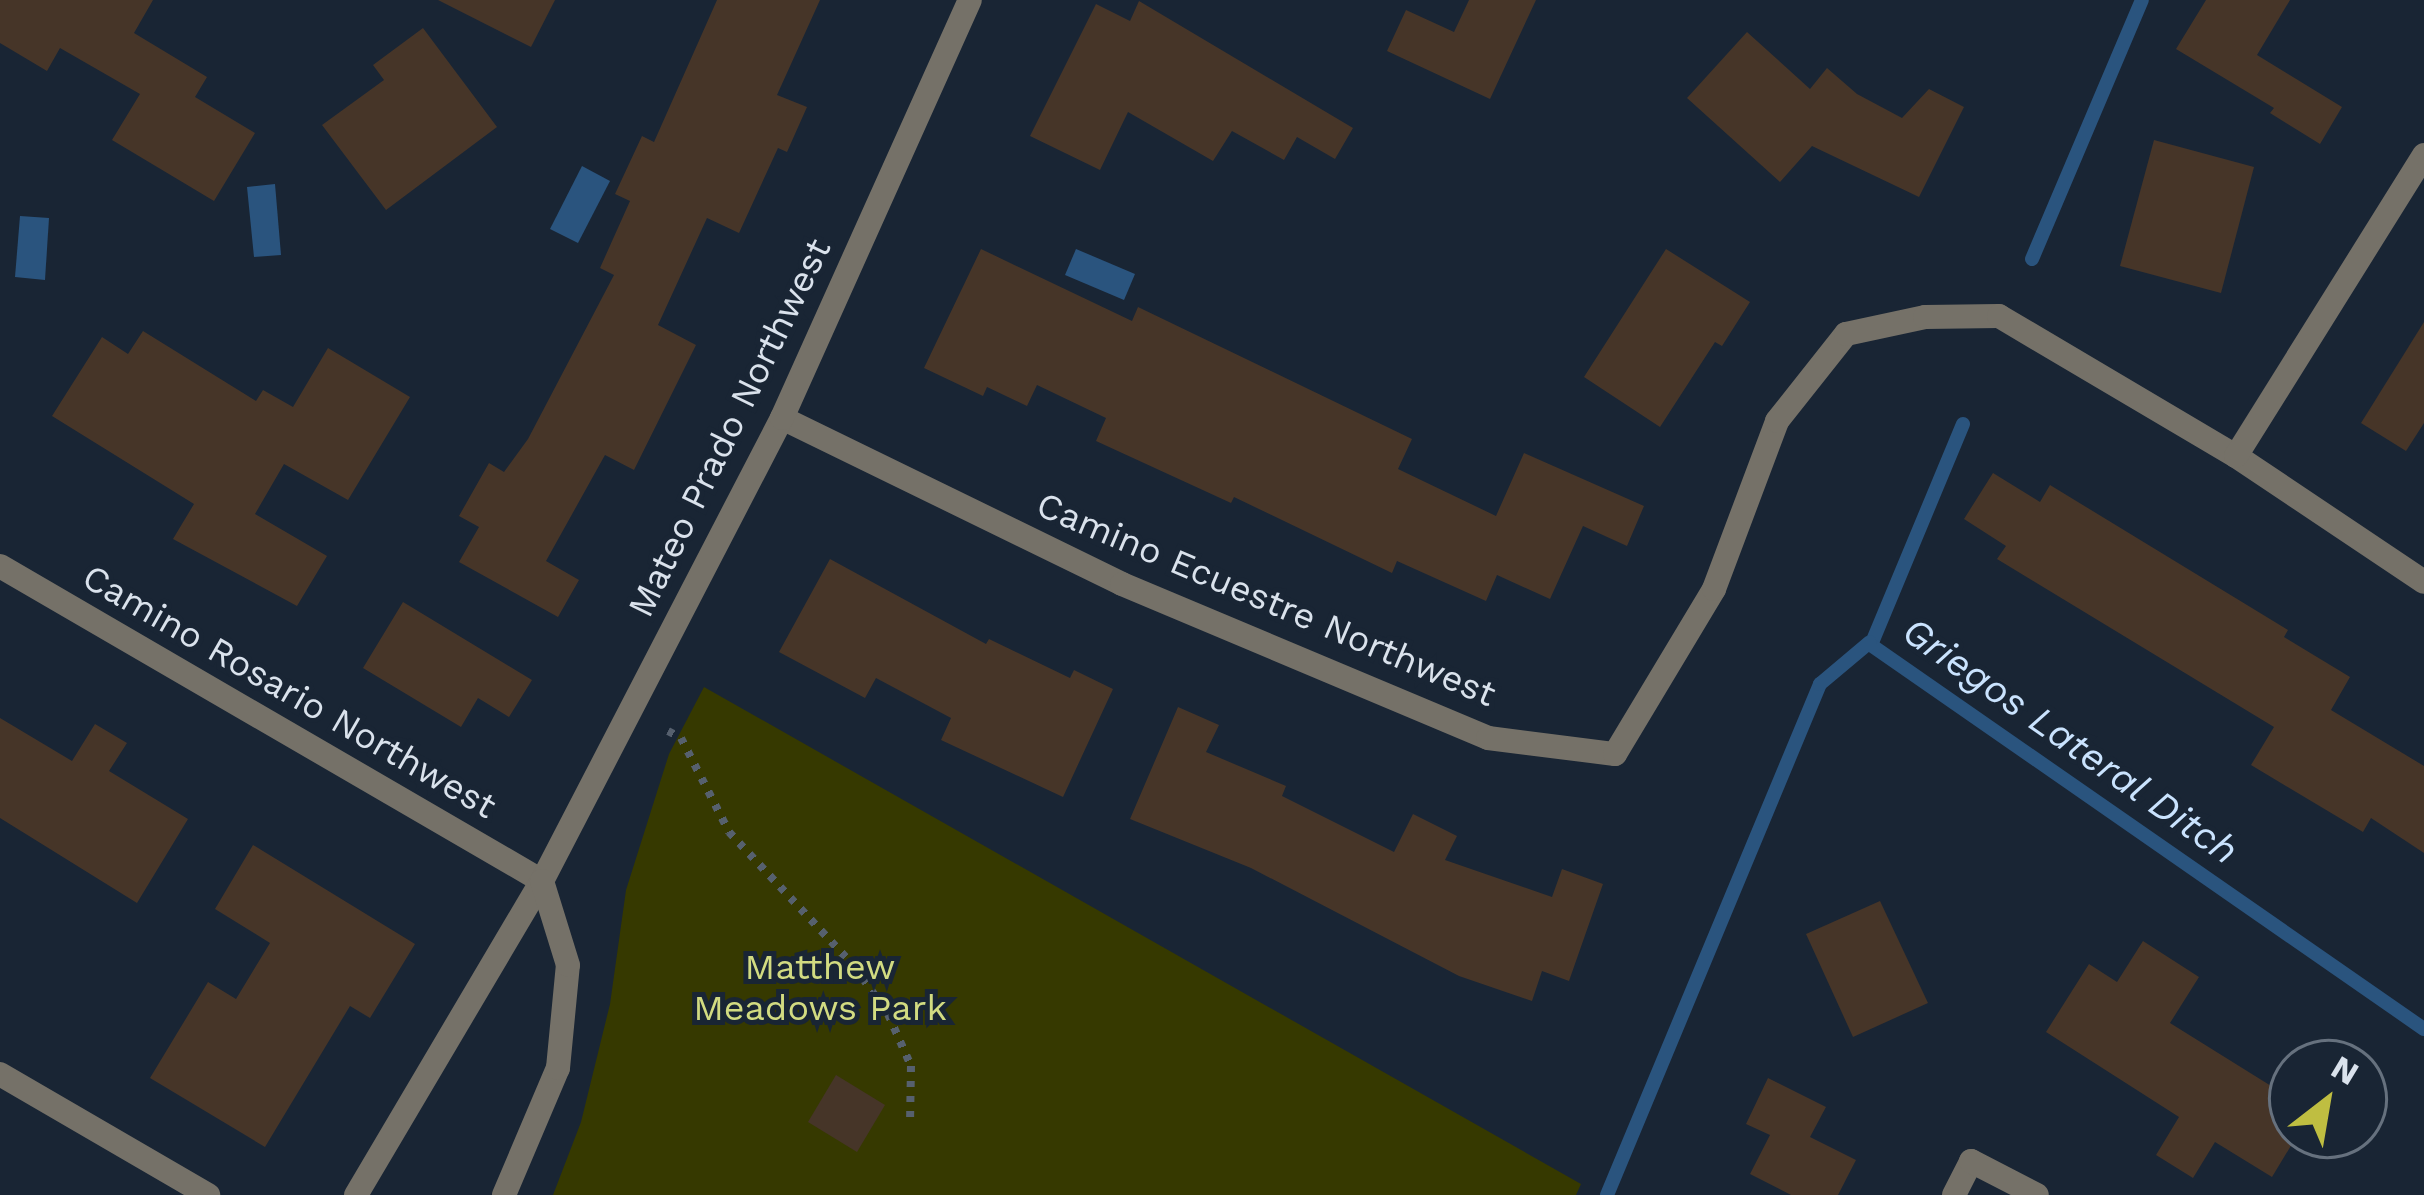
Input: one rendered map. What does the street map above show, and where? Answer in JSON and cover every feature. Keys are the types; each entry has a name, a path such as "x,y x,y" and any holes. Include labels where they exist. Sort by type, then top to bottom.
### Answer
{"street":[{"name":"Mateo Prado Northwest","path":"356,1195 542,881 782,418 970,0"},
{"path":"2236,456 2424,155"},
{"name":"Camino Ecuestre Northwest","path":"782,418 1122,584 1488,738 1615,754 1714,589 1777,421 1846,334 1925,317 2000,316 2236,456 2424,582"},
{"name":"Camino Rosario Northwest","path":"0,566 542,881"},
{"path":"504,1195 558,1068 568,965 542,881"},
{"path":"0,1073 208,1195"},
{"path":"1954,1195 1972,1161 2033,1193"}],"path":[{"path":"668,730 681,739 729,832 854,966 888,1014 911,1066 910,1124"}],"green space":[{"name":"Matthew Meadows Park","path":"704,687 1581,1184 1576,1195 553,1195 581,1122 610,1004 626,890 669,754"}],"water":[{"path":"582,166 610,181 578,243 550,229"},
{"path":"275,184 281,255 254,257 247,187"},
{"path":"20,216 49,218 45,280 15,277"},
{"path":"1076,249 1135,274 1124,300 1065,275"}],"building":[{"path":"0,0 153,0 134,33 207,77 195,97 255,133 214,201 112,140 140,94 60,48 47,71 0,43"},
{"path":"438,0 555,0 531,47"},
{"path":"717,0 820,0 777,95 807,107 787,152 778,148 739,233 707,218 658,325 696,345 634,470 605,455 546,561 579,580 558,617 459,562 479,527 459,516 489,463 504,472 528,439 614,275 600,268 630,201 615,194 642,136 654,142"},
{"path":"1469,0 1536,0 1490,99 1387,51 1406,10 1454,32"},
{"path":"2206,0 2290,0 2257,55 2342,107 2320,144 2270,113 2274,108 2176,49"},
{"path":"1139,1 1353,128 1335,159 1297,137 1284,160 1232,131 1213,161 1128,112 1100,170 1030,136 1096,4 1130,21"},
{"path":"423,28 497,127 386,210 322,125 384,80 373,65"},
{"path":"1747,32 1810,89 1827,68 1857,94 1902,118 1929,89 1964,107 1919,197 1812,146 1780,182 1687,98"},
{"path":"2154,140 2254,167 2221,293 2120,266"},
{"path":"981,249 1132,321 1138,307 1412,439 1398,469 1496,516 1524,453 1644,506 1627,546 1583,526 1550,599 1497,575 1486,601 1397,561 1392,573 1234,497 1231,503 1096,441 1106,418 1037,385 1027,406 987,387 983,396 924,368"},
{"path":"1666,249 1750,302 1722,346 1715,342 1660,427 1584,377"},
{"path":"2424,322 2424,423 2406,451 2361,423"},
{"path":"143,331 256,401 263,390 293,407 328,348 410,397 348,500 284,464 255,514 327,556 297,606 173,539 194,504 52,416 102,337 128,354"},
{"path":"1993,473 2040,502 2050,485 2288,630 2284,637 2350,677 2331,710 2424,766 2424,853 2371,818 2363,832 2251,765 2274,727 1997,559 2006,546 1964,519"},
{"path":"830,559 986,644 989,639 1070,678 1074,670 1113,689 1063,797 941,740 951,718 876,678 865,698 779,652"},
{"path":"403,602 532,680 509,717 478,698 461,727 363,668"},
{"path":"1178,707 1219,725 1206,752 1286,786 1282,796 1394,852 1413,814 1457,836 1445,860 1552,897 1562,869 1603,884 1569,981 1542,971 1532,1001 1459,976 1251,868 1130,819"},
{"path":"0,718 72,761 95,724 127,743 109,771 188,819 137,903 0,818"},
{"path":"253,845 415,944 370,1018 350,1006 265,1147 150,1078 208,982 236,999 270,943 215,909"},
{"path":"1880,901 1928,1003 1853,1037 1806,934"},
{"path":"2143,941 2199,977 2170,1023 2268,1084 2268,1159 2283,1159 2272,1177 2215,1142 2193,1178 2156,1155 2179,1117 2046,1032 2089,964 2117,982"},
{"path":"836,1075 885,1105 857,1152 808,1122"},
{"path":"1768,1078 1826,1107 1810,1137 1856,1160 1838,1195 1791,1195 1750,1174 1770,1135 1746,1124"}],"waterway":[{"name":"Griegos Lateral Ditch","path":"2032,259 2142,0"},
{"name":"Griegos Lateral Ditch","path":"1963,424 1871,645 2424,1029"},
{"path":"1607,1195 1820,684 1870,642"}]}
